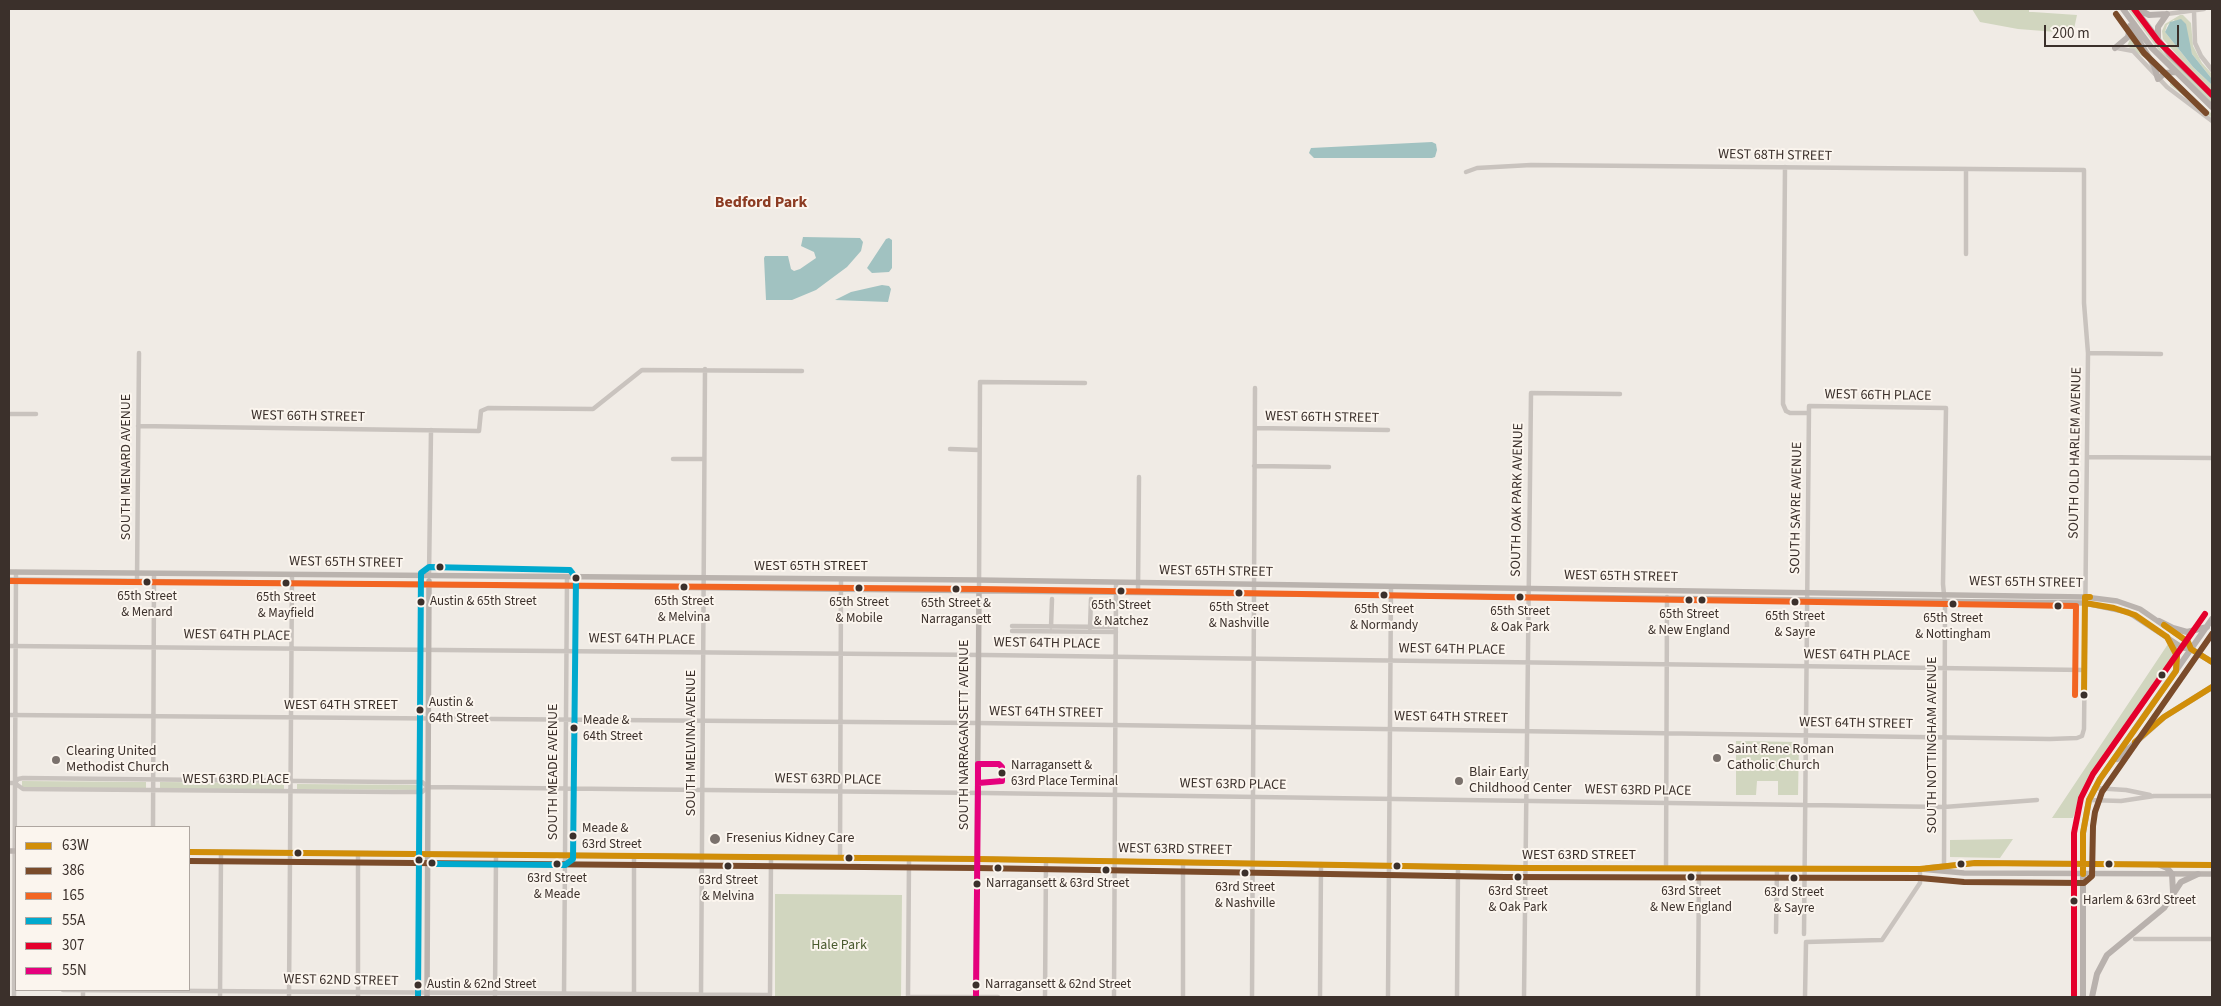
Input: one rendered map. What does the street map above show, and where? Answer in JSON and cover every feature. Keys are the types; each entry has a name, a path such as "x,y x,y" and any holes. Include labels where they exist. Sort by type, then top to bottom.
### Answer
{"main road":[{"path":"2136,9 2150,15 2167,14"},
{"path":"2136,9 2158,42 2212,96"},
{"path":"2125,11 2130,26 2154,66 2158,79 2165,73 2175,72"},
{"path":"2125,11 2151,47 2212,106"},
{"path":"2158,42 2158,27 2167,14"},
{"path":"2115,48 2128,37 2130,26"},
{"path":"2083,997 2083,833 2089,800 2094,788 2212,619"},
{"path":"2159,621 2172,628 2186,632 2207,627"},
{"path":"2167,637 2176,652 2176,671"},
{"path":"2191,649 2212,662"},
{"path":"2107,769 2158,722 2212,687"},
{"path":"2160,865 2167,868 2172,874 2174,886 2172,898"},
{"path":"2092,997 2097,974 2107,955 2164,908 2181,882 2198,874"}],"street":[{"path":"2167,14 2204,9"},
{"path":"2194,11 2195,43 2201,56 2212,70"},
{"path":"2115,48 2133,51 2158,79 2212,122"},
{"name":"WEST 68TH STREET","path":"1466,172 1477,168 1527,165 2084,170"},
{"path":"1785,168 1783,404 1786,411 1790,414 1808,413"},
{"path":"1966,169 1966,254"},
{"name":"SOUTH OLD HARLEM AVENUE","path":"2082,736 2084,729 2088,353 2084,303 2084,170"},
{"name":"SOUTH MENARD AVENUE","path":"137,581 138,353"},
{"path":"2088,353 2160,354"},
{"name":"WEST 66TH STREET","path":"138,426 479,431 481,411 488,408 593,409 642,370 705,370"},
{"path":"705,370 802,371"},
{"name":"SOUTH MELVINA AVENUE","path":"701,996 705,370"},
{"name":"SOUTH NARRAGANSETT AVENUE","path":"976,997 980,382 1085,383"},
{"path":"1252,997 1255,388"},
{"name":"SOUTH OAK PARK AVENUE","path":"1524,997 1531,393 1620,394"},
{"name":"SOUTH SAYRE AVENUE","path":"1804,934 1809,406"},
{"name":"WEST 66TH PLACE","path":"1809,406 1946,408"},
{"name":"SOUTH NOTTINGHAM AVENUE","path":"1944,872 1946,408"},
{"path":"9,414 36,414"},
{"name":"WEST 66TH STREET","path":"1254,428 1388,430"},
{"path":"427,995 431,430"},
{"path":"950,449 979,450"},
{"path":"2087,457 2212,458"},
{"path":"672,459 704,459"},
{"path":"1254,466 1329,467"},
{"path":"1138,592 1139,477"},
{"name":"WEST 65TH STREET","path":"9,572 979,580 1944,594 2085,600 2128,612 2183,648 2191,649"},
{"path":"14,997 13,851 16,715 16,572"},
{"path":"153,826 154,574"},
{"path":"289,994 292,575"},
{"path":"529,577 529,584"},
{"name":"SOUTH MEADE AVENUE","path":"564,996 567,578"},
{"name":"WEST 65TH STREET","path":"9,580 529,584 1945,602 2109,599 2132,605 2159,621 2188,642 2191,649"},
{"path":"840,858 842,580"},
{"path":"1114,997 1116,583"},
{"path":"1388,997 1390,587"},
{"path":"1666,868 1668,590"},
{"path":"1051,629 1052,599"},
{"path":"1090,629 1091,599"},
{"path":"1012,628 1116,629"},
{"name":"WEST 64TH PLACE","path":"9,646 978,655 2084,670"},
{"name":"WEST 64TH STREET","path":"9,715 978,723 2074,739 2082,736"},
{"name":"WEST 63RD PLACE","path":"15,783 18,779 23,778 290,780 422,782 428,787 978,792 1944,807 2037,800"},
{"name":"WEST 63RD PLACE","path":"9,783 15,783 22,789 422,792 428,787"},
{"path":"2094,788 2126,790 2154,796"},
{"path":"2089,800 2121,801 2154,796 2212,796"},
{"name":"WEST 63RD STREET","path":"190,852 977,859 1526,868 1920,869 1944,872 2212,874"},
{"path":"220,997 221,853"},
{"path":"358,854 358,995"},
{"path":"495,995 496,855"},
{"path":"634,856 634,996"},
{"name":"WEST 62ND STREET","path":"190,991 358,995 770,996 771,858"},
{"path":"908,859 908,997 998,997"},
{"path":"1045,997 1046,860"},
{"path":"1183,997 1184,862"},
{"path":"1320,997 1321,864"},
{"name":"WEST 63RD STREET","path":"1920,869 1944,865 2212,865"},
{"path":"1457,997 1458,867"},
{"path":"1698,997 1699,868"},
{"path":"1776,932 1777,869"},
{"path":"1805,997 1806,942 1882,940 1920,883 1920,869"},
{"path":"2135,939 2212,939"}],"green space":[{"path":"1972,9 2029,9 2029,12 2077,15 2074,29 2069,33 2018,29 1980,22"},
{"path":"2128,9 2131,9 2163,52 2212,99 2212,103 2164,57"},
{"path":"2183,15 2191,23 2193,46 2202,63 2212,74 2212,79 2192,54 2188,40 2174,20 2167,25 2165,32 2193,67 2212,85 2212,91 2196,77 2163,39 2162,31 2165,24"},
{"path":"2131,37 2133,37 2148,60 2127,46"},
{"path":"2170,78 2173,78 2212,114 2212,118 2170,85"},
{"path":"2168,644 2173,649 2173,661 2084,786 2073,818 2052,818"},
{"path":"1736,741 1799,742 1798,795 1778,795 1778,781 1757,781 1756,795 1736,795"},
{"path":"1507,767 1521,767 1521,776 1507,777"},
{"path":"22,781 146,782 146,789 22,787"},
{"path":"160,782 284,783 284,790 160,789"},
{"path":"297,784 421,785 421,790 297,789"},
{"path":"2013,839 2000,858 1950,857 1950,840"},
{"name":"Hale Park","path":"775,894 902,895 901,997 775,997"}],"water":[{"path":"2181,19 2186,24 2192,54 2212,79 2212,85 2193,67 2165,32 2170,22"},
{"path":"1432,142 1436,144 1437,150 1435,157 1432,158 1314,158 1309,153 1311,148"},
{"path":"803,237 860,238 863,242 861,251 847,267 816,290 792,300 766,300 765,256 788,256 791,269 794,271 800,269 816,258 814,252 801,246"},
{"path":"886,239 892,240 892,268 889,272 872,273 867,268"},
{"path":"882,285 889,286 891,289 888,302 835,300 851,292"}],"transit line":[{"name":"307","path":"2134,9 2158,41 2212,95"},
{"name":"386","path":"2116,14 2144,53 2206,113"},
{"name":"55A","path":"418,997 421,573 429,567 570,570 576,578 573,859 565,865 436,864"},
{"name":"165","path":"9,581 979,589 2076,606 2075,695"},
{"name":"63W","path":"2084,695 2085,597 2090,597"},
{"name":"63W","path":"2083,874 2083,833 2089,800 2100,779 2176,671 2177,656 2167,637 2135,615 2114,608 2085,603"},
{"name":"307","path":"2074,997 2074,833 2081,798 2093,774 2205,614"},
{"name":"63W","path":"2164,625 2188,642 2191,649 2212,662"},
{"name":"386","path":"190,861 977,868 1505,877 1920,878 1964,882 2084,883 2092,876 2093,826 2095,812 2102,792 2212,634"},
{"name":"63W","path":"2135,742 2164,717 2212,687"},
{"name":"55N","path":"978,764 999,764 1002,767 1002,781 978,783 978,764"},
{"name":"55N","path":"976,997 978,783"},
{"name":"63W","path":"190,852 977,859 1525,868 1920,869 1975,863 2212,865"}],"place":[{"name":"65th Street & Menard","path":"147,582"},
{"name":"65th Street & Mayfield","path":"286,583"},
{"name":"65th Street & Melvina","path":"684,587"},
{"name":"65th Street & Mobile","path":"859,588"},
{"name":"65th Street & Narragansett","path":"956,589"},
{"name":"65th Street & Natchez","path":"1121,591"},
{"name":"65th Street & Nashville","path":"1239,593"},
{"name":"65th Street & Normandy","path":"1384,595"},
{"name":"65th Street & Oak Park","path":"1520,597"},
{"name":"65th Street & New England","path":"1689,600"},
{"name":"Austin & 65th Street","path":"421,602"},
{"name":"65th Street & Sayre","path":"1795,602"},
{"name":"65th Street & Nottingham","path":"1953,604"},
{"name":"Austin & 64th Street","path":"420,710"},
{"name":"Meade & 64th Street","path":"574,728"},
{"name":"Saint Rene Roman Catholic Church","path":"1717,758"},
{"name":"Clearing United Methodist Church","path":"56,760"},
{"name":"Narragansett & 63rd Place Terminal","path":"1002,773"},
{"name":"Blair Early Childhood Center","path":"1459,781"},
{"name":"Meade & 63rd Street","path":"573,836"},
{"name":"Fresenius Kidney Care","path":"715,839"},
{"name":"63rd Street & Meade","path":"557,864"},
{"name":"63rd Street & Melvina","path":"728,866"},
{"name":"63rd Street & Nashville","path":"1245,873"},
{"name":"63rd Street & Oak Park","path":"1518,877"},
{"name":"63rd Street & New England","path":"1691,877"},
{"name":"63rd Street & Sayre","path":"1794,878"},
{"name":"Narragansett & 63rd Street","path":"977,884"},
{"name":"Harlem & 63rd Street","path":"2074,901"},
{"name":"Austin & 62nd Street","path":"418,985"},
{"name":"Narragansett & 62nd Street","path":"976,985"}],"district":[{"name":"Bedford Park","path":"761,203"}]}
